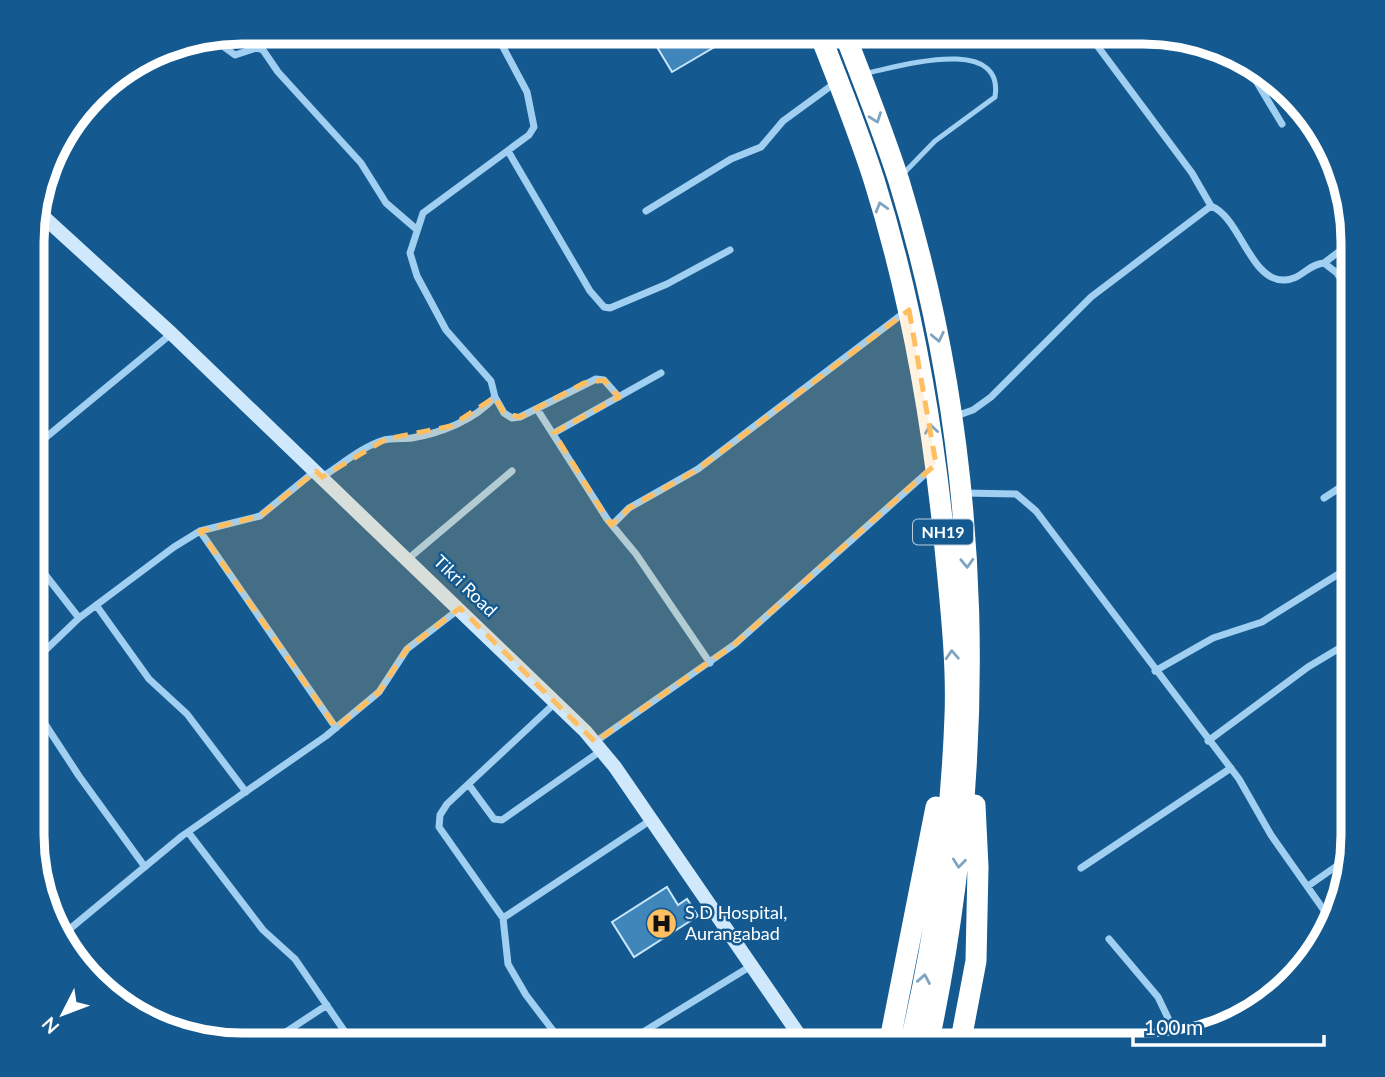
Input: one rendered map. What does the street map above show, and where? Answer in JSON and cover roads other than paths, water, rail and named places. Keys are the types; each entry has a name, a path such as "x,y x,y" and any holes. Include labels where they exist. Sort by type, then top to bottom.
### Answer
{"highway":[{"name":"NH19","path":"823,44 873,179 909,310 936,464 963,713 939,895 912,1033"},
{"name":"NH19","path":"849,44 898,180 932,310 953,417 962,493 968,587 960,864 930,1033"},
{"path":"892,1033 963,713"},
{"path":"962,1033 976,947 978,867 963,713"}],"street":[{"path":"507,44 503,46 527,92 534,127 529,135 432,203 423,213 415,228 410,253 417,276 452,340 491,381 495,397 504,413 512,418 537,410 596,379 604,380 619,397"},
{"path":"1096,44 1192,173 1211,206 1224,216 1269,276 1287,281 1324,263 1341,250"},
{"path":"223,45 234,55 256,48 263,50 278,72 360,163 386,203 415,228"},
{"path":"1254,78 1282,124"},
{"path":"646,211 731,159 761,147 783,121 838,81"},
{"path":"508,151 590,291 604,307 610,308 650,292 730,250"},
{"path":"953,417 973,410 991,397 1091,297 1211,206"},
{"name":"Tikri Road","path":"45,218 172,334 460,608 598,746 798,1033"},
{"path":"1324,263 1341,279"},
{"path":"612,525 629,508 698,469 909,310"},
{"path":"44,439 172,334"},
{"path":"554,433 661,373"},
{"path":"44,652 79,618 200,531 260,516 319,474 375,444 386,439 423,436 451,426 473,415 495,397"},
{"path":"537,410 612,525 636,554 710,663"},
{"path":"469,785 494,819 502,820 710,663 936,464"},
{"path":"408,559 512,471"},
{"path":"1324,498 1341,487"},
{"path":"962,493 1006,492 1026,501 1055,534 1155,671 1231,768 1271,835 1326,912"},
{"path":"200,531 336,728"},
{"path":"44,573 79,618"},
{"path":"1155,671 1213,638 1262,622 1341,573"},
{"path":"96,605 149,679 187,714 246,792"},
{"path":"68,930 188,832 336,728 379,691 407,649 460,608"},
{"path":"1208,741 1298,674 1341,647"},
{"path":"555,1033 526,995 508,964 503,918 439,827 440,815 556,702"},
{"path":"44,722 145,867"},
{"path":"1081,868 1231,768"},
{"path":"503,918 651,820"},
{"path":"188,832 263,930 295,959 346,1033"},
{"path":"1308,886 1339,865"},
{"path":"1109,939 1158,997 1174,1031"},
{"path":"642,1033 751,966"},
{"path":"284,1033 327,1005"}],"lane":[{"path":"860,74 933,61 965,59 987,67 994,78 995,97 935,141 898,180"}],"place":[{"name":"S D Hospital, Aurangabad","path":"662,923"}]}
